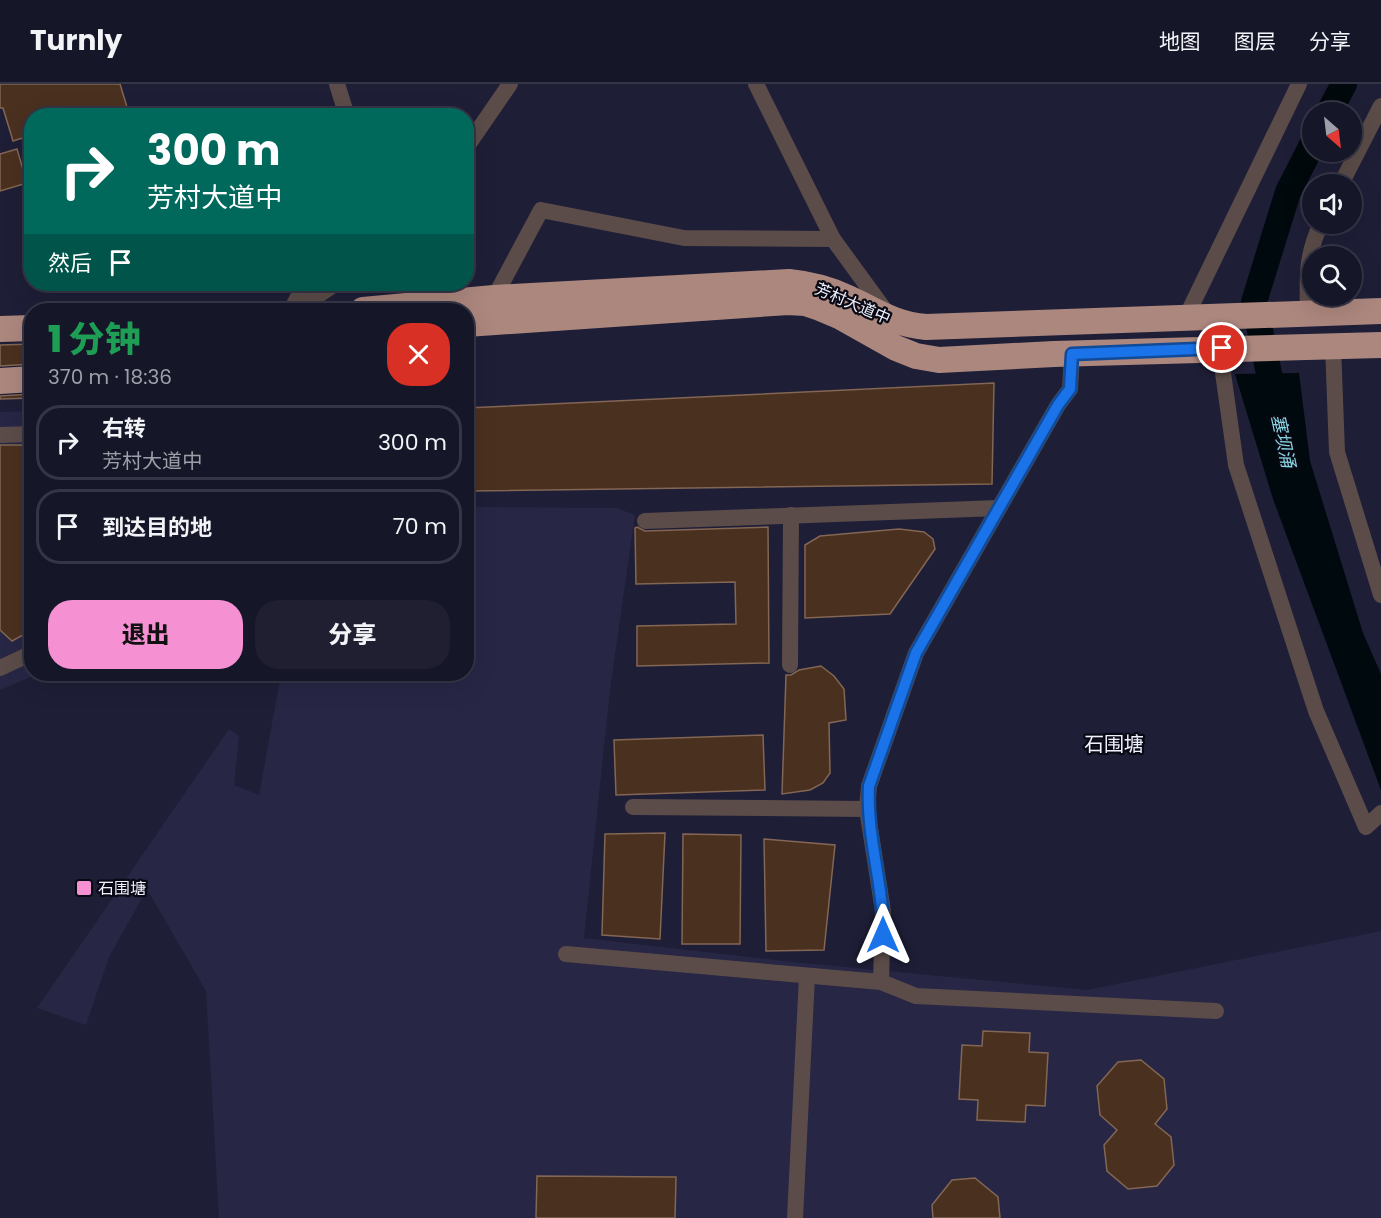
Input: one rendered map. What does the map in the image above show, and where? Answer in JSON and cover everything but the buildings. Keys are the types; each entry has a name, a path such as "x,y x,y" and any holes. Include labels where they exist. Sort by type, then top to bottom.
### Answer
{"highway":[{"name":"芳村大道中","path":"439,303 789,282 827,289 907,325 926,327 1381,310"},
{"name":"芳村大道中","path":"474,324 788,302 805,303 839,316 879,340 916,356 939,360 1222,348 1381,345"},
{"path":"0,329 24,328"},
{"path":"0,381 24,380"}],"street":[{"path":"337,84 344,108"},
{"path":"474,136 510,84"},
{"path":"756,84 833,239 884,309"},
{"path":"1186,317 1299,84"},
{"path":"1346,174 1381,106"},
{"path":"494,298 541,210 684,238 833,239"},
{"path":"1308,313 1307,282 1312,243 1317,234"},
{"path":"307,303 325,291"},
{"path":"1333,346 1337,452 1381,595"},
{"path":"1222,348 1222,366 1236,465 1316,711 1366,826 1380,814"},
{"path":"881,982 884,911 867,810 869,786 916,653 1058,405 1070,389 1072,354"},
{"path":"0,435 24,434"},
{"path":"645,521 999,508"},
{"path":"790,665 791,516"},
{"path":"0,668 24,657"},
{"path":"633,807 867,810"},
{"path":"566,954 881,982 916,996 1216,1011"},
{"path":"795,1218 807,976"}],"shaded area":[{"path":"24,411 24,680 0,690 0,412"},
{"path":"474,507 617,508 635,515 610,690 584,938 793,962 1087,990 1381,931 1381,1218 219,1218 206,991 147,889 109,957 86,1025 37,1008 229,729 239,736 234,785 259,795 280,681 474,681"}],"water":[{"path":"1299,373 1310,461 1363,633 1381,674 1381,790 1273,499 1235,374"}],"waterway":[{"name":"塞坝涌","path":"1334,102 1344,84"},
{"name":"塞坝涌","path":"1276,407 1254,302 1288,192 1303,162"}],"place":[{"name":"石围塘","path":"84,888"}],"district":[{"name":"石围塘","path":"1114,744"}],"route":[{"path":"883,935 884,911 867,810 869,786 916,653 1058,405 1070,389 1072,354 1222,348"}]}
